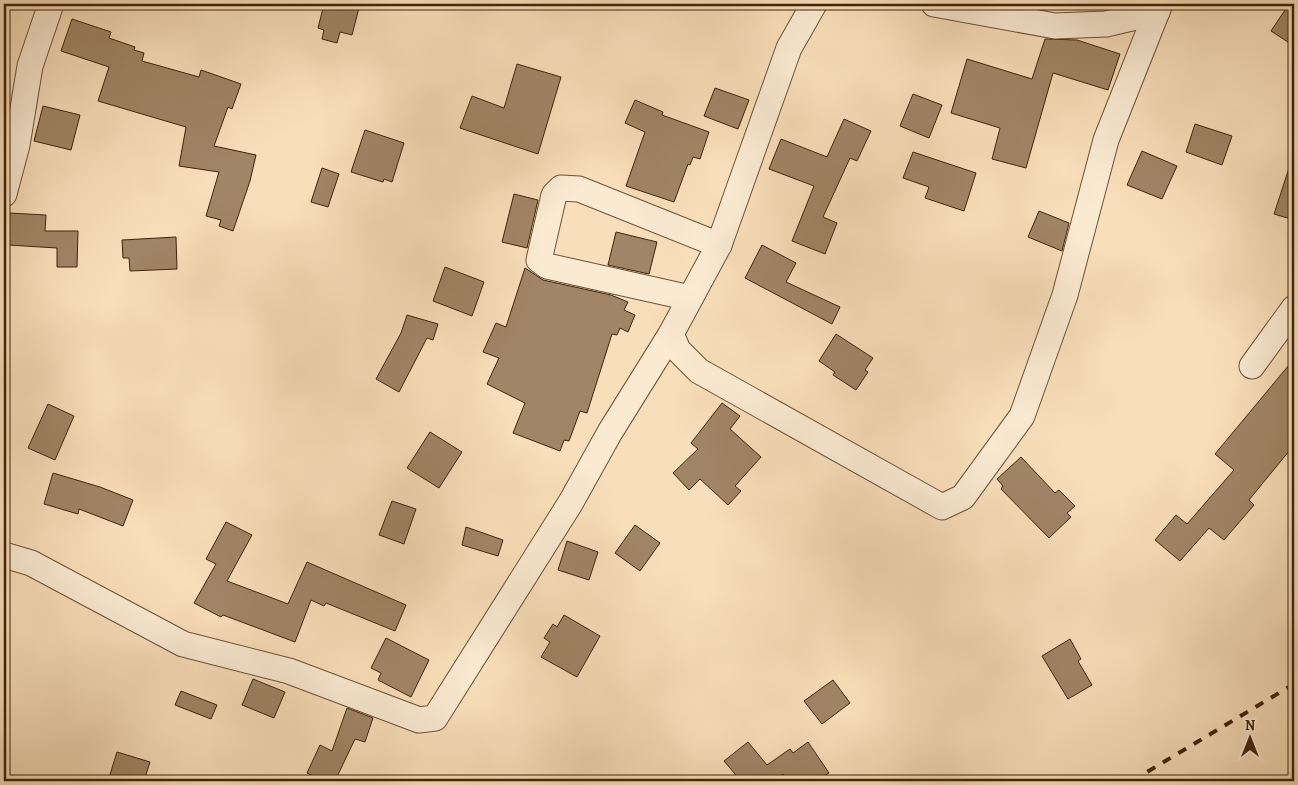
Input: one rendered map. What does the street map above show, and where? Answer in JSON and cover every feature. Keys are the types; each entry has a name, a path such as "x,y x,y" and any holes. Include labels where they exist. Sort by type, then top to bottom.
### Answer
{"street":[{"path":"4,194 17,145 30,66 51,4"},
{"path":"4,556 32,563 183,644 289,671 419,720 435,718 570,502 610,432 671,334 719,245 789,48 814,4"},
{"path":"934,4 1056,26 1106,24 1159,8"},
{"path":"671,334 678,350 699,371 913,493 942,507 963,497 1022,416 1065,295 1106,140 1159,8"},
{"path":"690,298 547,266 539,260 554,195 562,188 579,189 719,245"},
{"path":"1252,366 1294,308"}],"building":[{"path":"324,4 360,4 352,35 340,32 337,43 322,39 324,30 318,28"},
{"path":"1289,4 1294,4 1294,46 1271,31"},
{"path":"72,19 111,32 109,38 135,47 134,50 144,53 142,61 199,77 201,70 241,84 232,109 228,107 214,146 256,155 250,181 233,231 219,226 221,220 206,216 219,172 179,166 186,127 98,101 109,67 61,51"},
{"path":"1045,39 1077,40 1120,54 1108,90 1053,73 1026,168 992,159 1000,128 951,113 967,59 1032,79"},
{"path":"517,64 561,77 538,154 460,128 472,96 504,108"},
{"path":"715,88 749,100 738,129 704,116"},
{"path":"913,94 942,105 929,138 900,126"},
{"path":"635,100 663,112 662,115 709,132 700,159 693,157 690,165 688,164 674,202 626,186 645,132 625,123"},
{"path":"43,106 80,115 71,150 34,141"},
{"path":"844,119 871,131 857,161 850,158 823,217 837,223 825,254 792,241 814,186 769,169 781,139 827,157"},
{"path":"1195,124 1232,136 1222,165 1186,152"},
{"path":"365,130 404,143 392,182 384,179 383,182 351,172"},
{"path":"1142,151 1177,166 1162,199 1127,185"},
{"path":"913,152 976,173 964,211 925,198 929,187 903,178"},
{"path":"1291,162 1294,163 1294,220 1274,214"},
{"path":"322,168 339,174 328,207 311,202"},
{"path":"514,194 538,200 527,248 502,242"},
{"path":"1039,211 1069,223 1062,251 1028,237"},
{"path":"9,213 46,215 45,231 78,231 77,267 57,267 57,248 8,245"},
{"path":"616,232 657,242 649,274 608,265"},
{"path":"176,237 177,269 130,271 129,258 123,258 122,240"},
{"path":"762,245 796,263 786,282 840,307 832,324 745,278"},
{"path":"445,267 484,282 472,316 433,301"},
{"path":"525,268 543,280 611,295 628,302 624,310 635,315 628,332 620,328 617,335 612,334 587,413 580,411 569,441 564,440 560,451 513,433 525,403 487,384 499,358 483,352 496,323 506,327"},
{"path":"407,315 438,324 433,340 427,338 399,392 376,379 401,333"},
{"path":"836,334 873,358 865,370 868,372 856,390 833,375 835,372 819,361"},
{"path":"1294,359 1294,445 1249,500 1254,505 1224,540 1209,528 1180,561 1155,540 1176,515 1187,524 1234,470 1215,454"},
{"path":"722,403 740,416 730,429 761,457 735,486 741,491 728,505 700,479 689,490 673,473 698,449 691,443"},
{"path":"48,404 74,416 55,460 28,448"},
{"path":"430,432 462,452 439,488 407,468"},
{"path":"1021,457 1055,493 1059,490 1075,506 1067,513 1071,517 1049,538 1001,489 1003,486 997,479"},
{"path":"53,473 100,487 133,500 123,526 79,509 78,514 44,504"},
{"path":"392,501 416,509 404,544 379,535"},
{"path":"226,522 252,535 227,581 288,604 307,562 406,605 395,631 326,603 324,606 311,600 295,642 223,615 221,617 194,603 216,564 206,559"},
{"path":"635,525 660,543 640,571 615,553"},
{"path":"466,527 503,540 498,556 462,545"},
{"path":"567,541 598,552 589,580 558,570"},
{"path":"564,615 600,636 577,677 541,657 550,642 544,638 553,624 557,627"},
{"path":"386,638 429,660 411,697 378,680 381,673 371,668"},
{"path":"1070,639 1081,659 1078,661 1092,685 1068,699 1042,656"},
{"path":"253,679 285,692 274,718 242,705"},
{"path":"833,680 850,703 822,724 804,701"},
{"path":"181,691 217,705 211,719 175,705"},
{"path":"347,708 373,718 365,742 355,739 335,781 322,781 307,773 320,745 332,751"},
{"path":"748,742 767,765 790,749 793,753 808,742 829,773 816,781 789,781 783,774 778,778 780,781 741,781 724,761"},
{"path":"117,752 150,762 144,781 108,781"}],"railway":[{"path":"1132,781 1294,684"}]}
